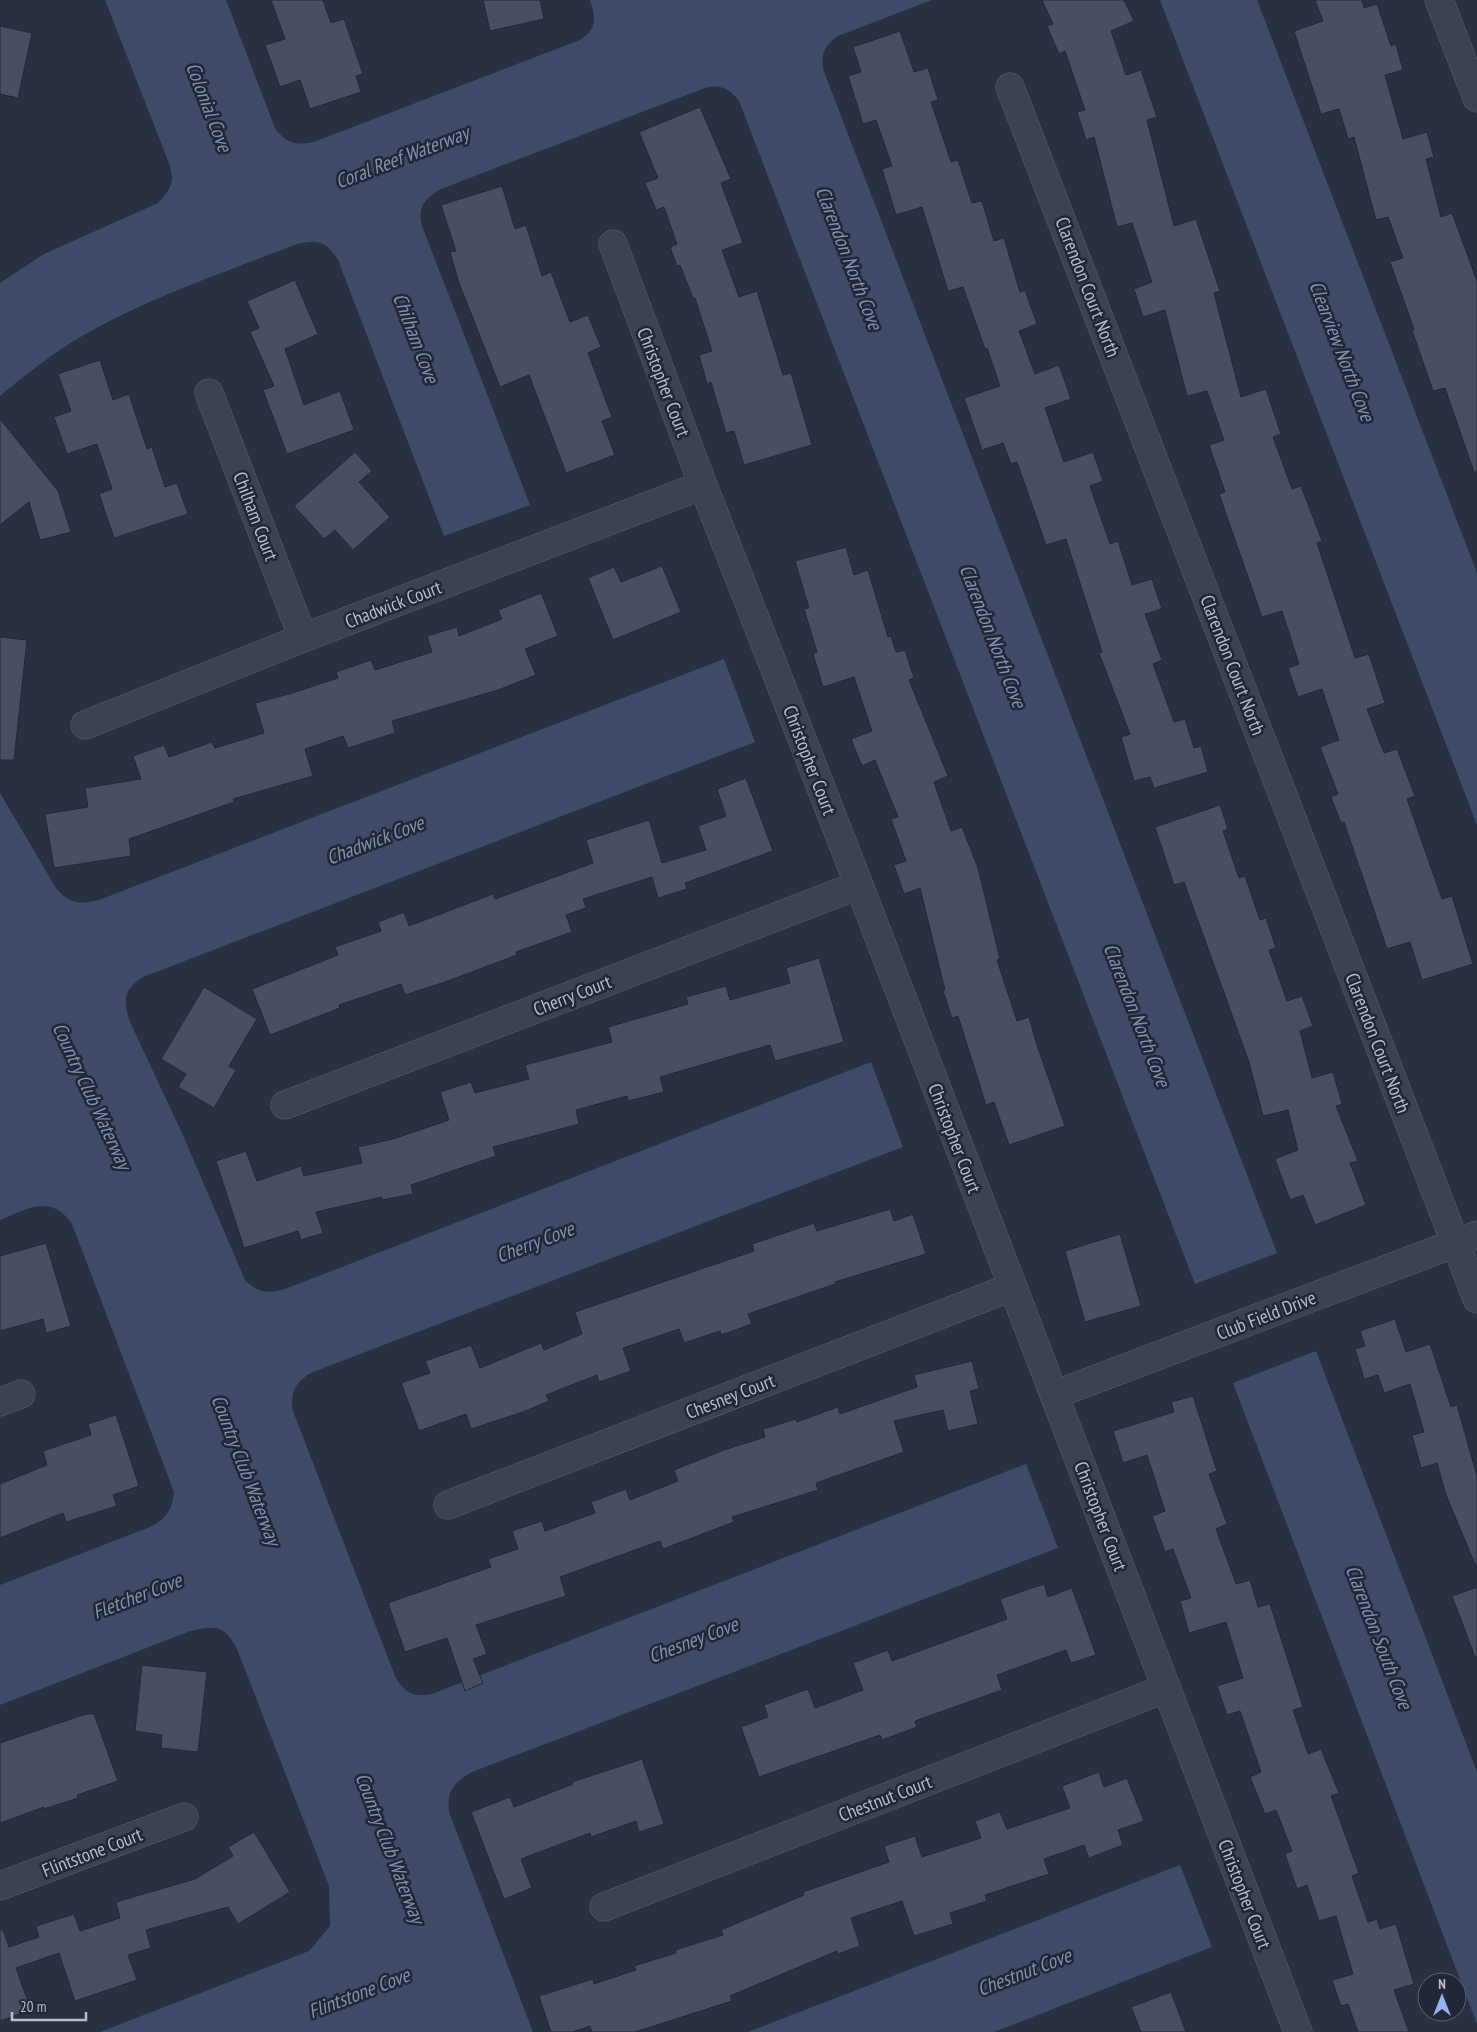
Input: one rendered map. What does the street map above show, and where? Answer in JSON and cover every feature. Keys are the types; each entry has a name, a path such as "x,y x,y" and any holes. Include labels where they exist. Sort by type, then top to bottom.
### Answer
{"street":[{"path":"1440,0 1477,98"},
{"name":"Clarendon Court North","path":"1010,86 1466,1239 1477,1299"},
{"name":"Christopher Court","path":"613,244 703,485 859,885 1298,2032"},
{"name":"Chilham Court","path":"209,393 303,638"},
{"name":"Chadwick Court","path":"85,725 303,638 703,485"},
{"name":"Cherry Court","path":"285,1106 859,885"},
{"name":"Club Field Drive","path":"1054,1395 1466,1239"},
{"name":"Chesney Court","path":"448,1505 1012,1287"},
{"name":"Chestnut Court","path":"604,1907 1167,1688"},
{"name":"Flintstone Court","path":"0,1886 184,1817"}],"water":[{"path":"105,0 226,0 275,128 287,140 302,144 314,142 580,40 590,32 594,23 590,0 932,0 838,36 830,43 823,54 823,69 1277,1253 1195,1284 739,101 724,88 705,88 441,189 424,204 421,213 422,226 530,505 444,536 338,260 329,248 320,243 308,242 294,245 156,299 77,339 37,366 0,396 0,283 44,254 158,203 172,182 167,158"},
{"name":"Clearview North Cove","path":"1160,0 1257,0 1477,573 1477,825"},
{"path":"724,659 755,742 143,977 132,986 126,996 126,1008 130,1022 182,1133 245,1280 254,1288 268,1292 285,1289 871,1062 903,1147 313,1372 307,1375 296,1387 292,1398 293,1411 395,1676 402,1687 410,1693 415,1695 432,1694 1026,1464 1058,1548 472,1772 456,1783 450,1792 449,1812 533,2032 100,2032 309,1951 330,1926 329,1886 237,1649 233,1641 223,1631 206,1628 190,1631 0,1705 0,1585 150,1527 160,1521 170,1509 174,1492 72,1224 64,1214 47,1206 29,1208 0,1220 0,793 56,888 65,897 75,902 92,902"},
{"name":"Clarendon South Cove","path":"1316,1351 1477,1772 1477,2024 1467,1998 1467,1972 1457,1972 1233,1383"},
{"name":"Chestnut Cove","path":"1180,1865 1212,1947 994,2032 748,2032"}],"building":[{"path":"271,0 323,0 331,23 344,19 363,74 356,76 361,92 310,109 300,80 280,87 265,45 285,39"},
{"path":"483,0 540,0 544,19 490,31"},
{"path":"1042,0 1124,0 1134,21 1111,31 1126,75 1141,70 1157,117 1147,120 1174,226 1196,219 1220,291 1214,293 1241,397 1266,389 1281,434 1273,437 1292,489 1301,486 1322,541 1317,543 1355,658 1369,654 1385,703 1367,709 1384,753 1397,749 1415,796 1407,799 1442,899 1452,896 1473,964 1422,980 1410,942 1387,949 1344,822 1341,823 1331,797 1338,794 1320,747 1339,740 1322,689 1298,697 1288,668 1299,664 1282,611 1262,617 1219,494 1225,492 1209,445 1224,440 1207,391 1187,396 1165,310 1143,317 1134,289 1152,282 1132,223 1117,227 1094,137 1086,140 1077,112 1085,110 1065,51 1059,54 1047,26 1053,24"},
{"path":"1315,0 1362,0 1364,8 1377,4 1391,46 1396,44 1403,70 1385,75 1403,139 1427,132 1434,157 1426,159 1441,217 1452,213 1477,281 1477,472 1474,472 1445,388 1433,391 1412,330 1414,329 1390,262 1403,258 1388,217 1376,220 1354,137 1348,139 1339,109 1321,114 1294,31 1323,21"},
{"path":"0,26 32,33 18,98 0,94"},
{"path":"900,31 914,72 928,68 938,100 931,102 951,162 958,160 972,203 982,201 994,241 1004,238 1020,292 1025,290 1037,324 1019,331 1035,374 1059,365 1071,399 1045,408 1064,462 1093,452 1103,481 1090,486 1110,544 1118,541 1132,585 1152,579 1162,609 1145,614 1162,660 1153,664 1174,722 1185,719 1194,748 1201,746 1208,772 1154,788 1150,777 1134,781 1121,737 1130,734 1099,653 1102,652 1066,539 1046,545 1017,462 1011,464 1003,443 982,450 964,398 1000,386 987,348 985,349 963,287 948,291 922,207 896,215 882,169 892,166 876,120 863,124 848,76 861,72 853,47"},
{"path":"700,107 731,179 721,183 743,243 722,250 739,297 757,291 783,375 791,373 812,445 744,465 734,431 726,433 711,382 707,384 699,355 712,351 695,298 693,298 680,265 677,266 670,247 677,244 664,207 656,210 645,183 658,178 639,132"},
{"path":"502,186 515,229 526,225 542,276 551,272 570,322 588,315 601,347 588,353 612,417 602,421 615,455 566,473 529,375 500,387 459,283 450,252 456,251 441,205"},
{"path":"295,280 318,334 285,349 304,405 340,391 354,430 287,454 263,390 274,386 250,332 259,328 247,301"},
{"path":"100,360 113,400 129,394 147,449 152,447 165,487 177,483 188,514 114,538 99,494 112,489 97,444 67,454 54,417 71,411 58,374"},
{"path":"0,419 58,491 71,532 40,540 29,502 0,525"},
{"path":"355,452 372,471 359,482 390,517 353,550 335,530 324,539 294,506"},
{"path":"846,547 854,575 868,570 888,637 891,636 896,652 905,650 914,678 909,680 948,776 934,782 951,831 962,827 978,868 1000,959 997,960 1017,1021 1029,1017 1065,1126 1009,1145 994,1102 986,1105 958,1016 952,1018 943,991 945,990 920,888 904,894 894,865 906,861 891,819 898,817 875,760 862,766 851,739 872,731 854,677 823,687 813,654 817,652 804,609 809,608 795,561"},
{"path":"662,566 681,612 613,640 588,578 614,567 621,582"},
{"path":"541,593 558,636 525,649 536,675 498,690 392,721 395,733 348,748 343,736 305,749 313,776 233,799 234,802 129,839 131,856 54,868 45,814 88,807 85,788 141,779 133,756 164,745 169,757 212,742 215,748 264,733 255,703 338,678 336,672 371,660 375,670 432,652 427,636 457,627 459,636 502,619 498,610"},
{"path":"0,637 27,640 14,760 0,760"},
{"path":"746,778 773,851 685,883 687,889 658,898 652,877 583,899 586,908 566,915 572,932 516,952 517,955 445,982 405,995 401,984 339,1005 340,1008 270,1035 252,989 338,955 335,947 381,931 378,922 404,912 409,926 493,894 495,899 593,863 586,840 649,820 662,863 706,850 698,826 726,816 717,789"},
{"path":"1220,805 1228,829 1223,831 1239,878 1245,876 1260,920 1266,918 1276,948 1269,950 1287,1001 1302,996 1313,1026 1300,1031 1312,1078 1333,1072 1342,1104 1336,1106 1358,1161 1350,1163 1366,1205 1315,1225 1303,1195 1290,1200 1275,1159 1298,1150 1288,1110 1263,1116 1249,1062 1184,882 1174,885 1155,827"},
{"path":"819,958 844,1042 775,1061 770,1045 660,1077 664,1092 628,1101 627,1096 576,1110 579,1124 493,1147 496,1156 411,1185 413,1194 382,1200 382,1197 316,1212 323,1233 301,1240 298,1231 244,1248 216,1161 246,1151 257,1181 301,1166 304,1176 362,1163 358,1147 393,1139 449,1120 440,1092 471,1082 475,1093 529,1079 525,1065 612,1042 608,1027 688,1004 686,997 726,986 730,1000 790,983 786,968"},
{"path":"204,987 257,1019 229,1066 236,1070 214,1108 178,1087 186,1074 161,1059"},
{"path":"890,1209 894,1221 913,1214 926,1254 835,1282 835,1284 748,1314 752,1324 721,1335 720,1331 684,1343 679,1329 623,1348 631,1371 599,1382 597,1375 546,1395 549,1401 523,1412 471,1429 466,1414 419,1431 401,1383 430,1373 425,1361 471,1345 480,1368 541,1343 544,1350 582,1334 575,1312 754,1251 752,1244 814,1223 817,1231"},
{"path":"1120,1234 1141,1306 1085,1322 1065,1251"},
{"path":"46,1243 71,1326 46,1333 43,1319 0,1331 0,1256"},
{"path":"1395,1319 1406,1352 1430,1344 1451,1407 1457,1405 1477,1476 1477,1569 1446,1495 1437,1463 1421,1468 1412,1435 1424,1432 1410,1384 1384,1393 1378,1375 1364,1379 1355,1349 1365,1346 1360,1331"},
{"path":"972,1361 979,1389 970,1391 978,1424 948,1431 943,1410 894,1421 904,1452 816,1483 818,1490 732,1517 734,1522 663,1549 660,1541 560,1577 566,1596 476,1625 487,1654 473,1659 483,1683 465,1691 447,1638 405,1652 388,1603 491,1567 488,1559 518,1549 512,1531 542,1521 545,1531 595,1513 591,1502 626,1489 630,1500 678,1481 674,1470 724,1450 765,1437 763,1429 796,1419 797,1422 838,1407 840,1414 917,1387 914,1375"},
{"path":"1193,1396 1217,1471 1209,1474 1227,1524 1216,1529 1236,1584 1250,1580 1258,1607 1270,1604 1303,1707 1293,1710 1308,1754 1321,1749 1339,1793 1331,1796 1359,1873 1352,1876 1368,1922 1377,1919 1380,1929 1396,1924 1414,1984 1394,1990 1409,2032 1358,2032 1348,2004 1341,2006 1332,1980 1353,1974 1336,1916 1319,1921 1307,1885 1297,1889 1285,1854 1292,1851 1276,1810 1265,1814 1250,1777 1261,1772 1240,1711 1227,1715 1217,1686 1243,1678 1226,1622 1189,1633 1180,1601 1191,1598 1173,1549 1165,1552 1152,1516 1165,1511 1147,1455 1123,1463 1113,1431 1174,1412 1171,1402"},
{"path":"116,1415 139,1486 113,1495 117,1506 66,1522 63,1513 0,1538 0,1484 47,1465 43,1451 91,1435 88,1424"},
{"path":"1044,1584 1048,1597 1072,1588 1096,1655 1071,1663 1066,1650 997,1675 1002,1690 915,1721 917,1727 882,1740 880,1735 759,1777 741,1727 768,1717 764,1705 808,1689 815,1708 863,1690 853,1663 888,1650 892,1661 1007,1619 1000,1599"},
{"path":"1477,1587 1477,1657 1475,1657 1452,1596"},
{"path":"142,1665 207,1672 198,1752 161,1748 162,1735 135,1731"},
{"path":"86,1714 94,1714 118,1781 77,1795 78,1798 44,1809 44,1807 0,1823 0,1743"},
{"path":"642,1759 664,1824 639,1832 636,1821 591,1837 590,1833 521,1859 532,1888 504,1899 471,1812 510,1797 514,1807 573,1784 572,1782"},
{"path":"1099,1772 1104,1787 1127,1778 1144,1821 1118,1830 1123,1845 1089,1858 1084,1845 1044,1859 1049,1874 985,1895 987,1901 950,1913 953,1924 914,1936 902,1901 851,1918 860,1946 838,1954 837,1951 730,1996 732,2001 635,2032 592,2032 590,2026 573,2032 551,2032 539,1996 593,1979 594,1984 636,1970 634,1966 676,1953 675,1950 723,1935 721,1930 804,1895 803,1892 889,1862 884,1846 915,1836 922,1857 981,1838 975,1821 1000,1812 1007,1829 1070,1808 1062,1786"},
{"path":"254,1832 290,1892 238,1924 228,1907 146,1930 151,1948 128,1955 137,1980 75,2001 59,1953 16,1968 31,2010 0,2021 0,1930 3,1930 9,1947 39,1937 36,1926 74,1914 80,1931 120,1918 116,1902 195,1879 233,1856 228,1847"},
{"path":"1171,1992 1186,2032 1141,2032 1131,2007"}],"water label":[{"name":"Colonial Cove","path":"209,107"},
{"name":"Coral Reef Waterway","path":"402,157"},
{"name":"Clarendon North Cove","path":"849,258"},
{"name":"Chilham Cove","path":"416,338"},
{"name":"Clarendon North Cove","path":"993,636"},
{"name":"Chadwick Cove","path":"375,840"},
{"name":"Clarendon North Cove","path":"1137,1015"},
{"name":"Country Club Waterway","path":"92,1096"},
{"name":"Cherry Cove","path":"535,1242"},
{"name":"Country Club Waterway","path":"246,1470"},
{"name":"Fletcher Cove","path":"137,1596"},
{"name":"Chesney Cove","path":"693,1640"},
{"name":"Country Club Waterway","path":"390,1848"},
{"name":"Flintstone Cove","path":"359,1993"}]}
